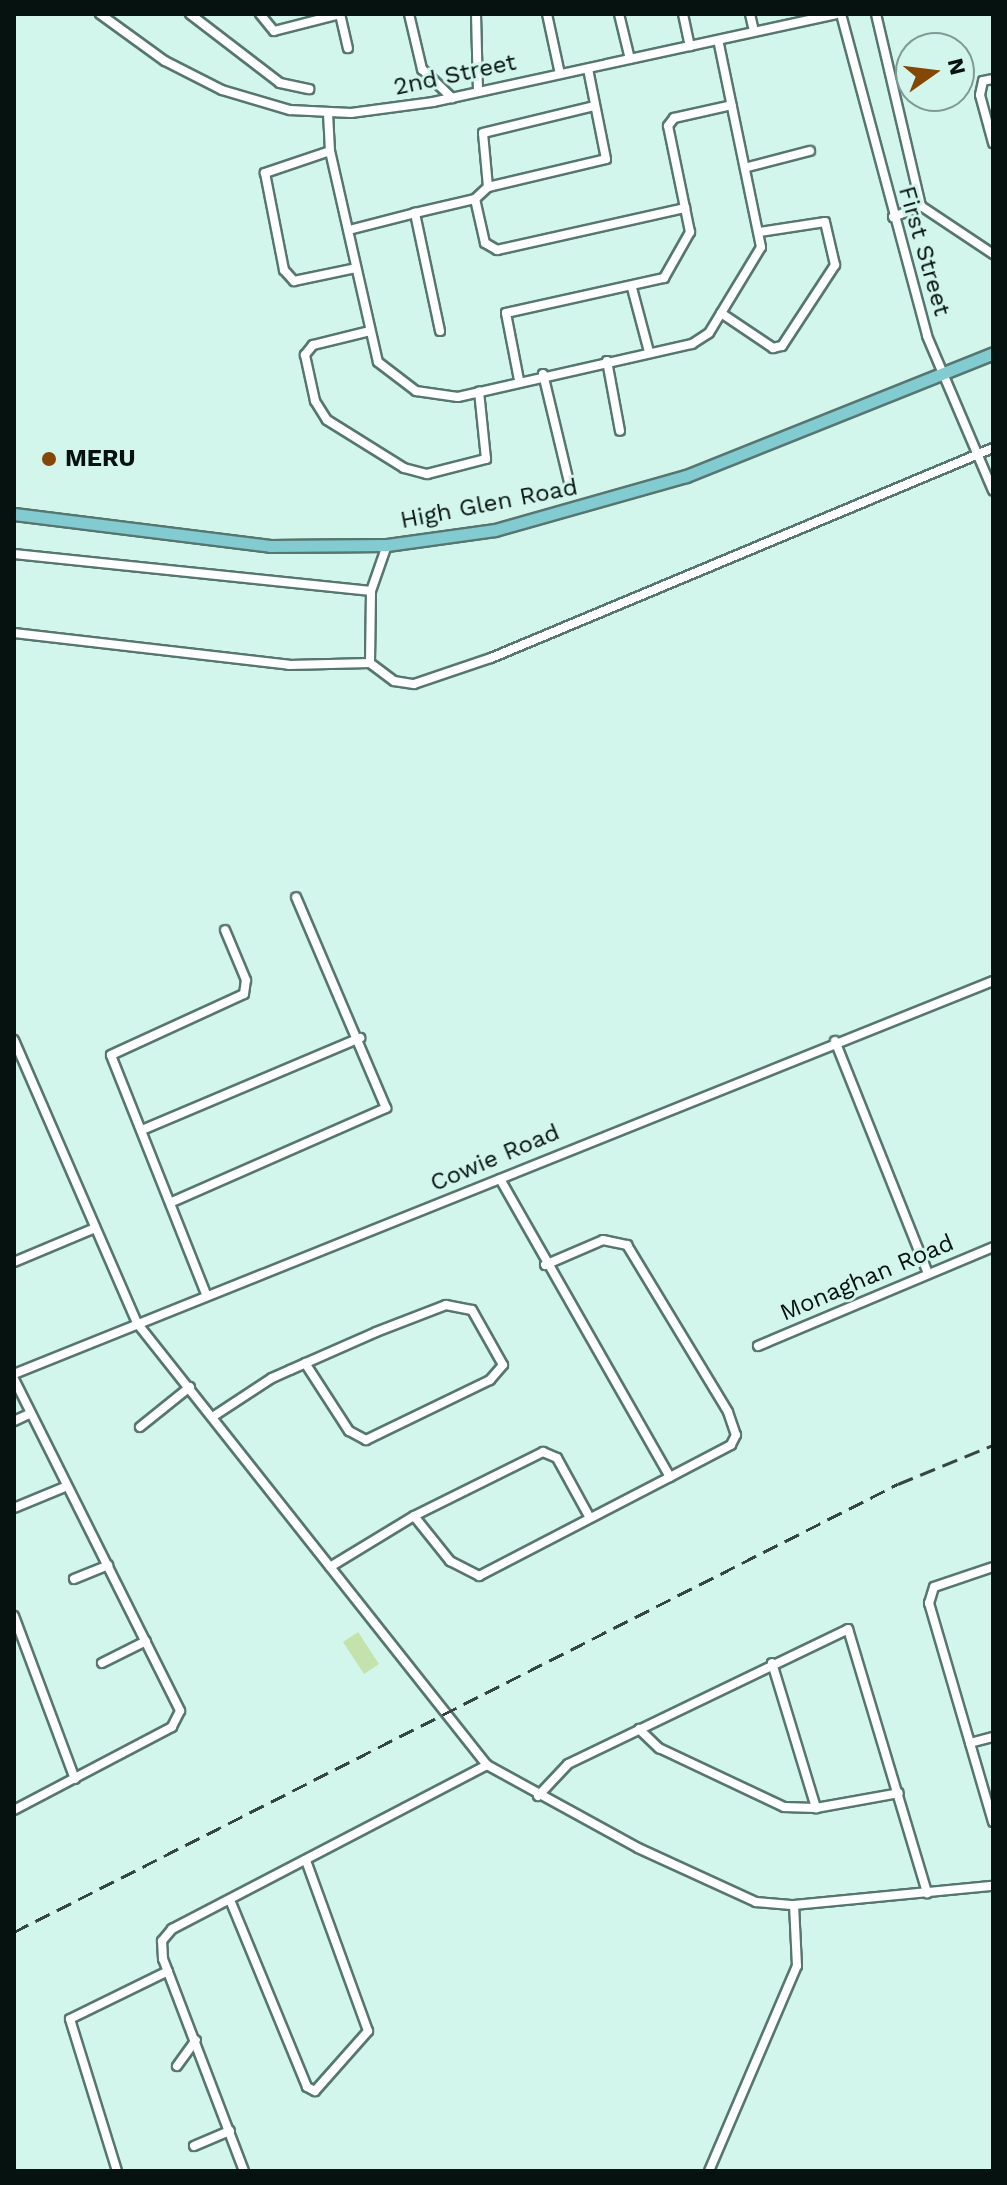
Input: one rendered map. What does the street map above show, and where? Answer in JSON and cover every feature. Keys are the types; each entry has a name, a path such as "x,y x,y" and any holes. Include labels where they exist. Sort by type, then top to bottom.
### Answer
{"main road":[{"name":"High Glen Road","path":"14,514 270,546 387,545 584,510 993,353"}],"street":[{"name":"2nd Street","path":"100,14 222,90 328,113 452,98 839,14"},
{"path":"112,23 118,14"},
{"path":"190,14 280,83 309,89"},
{"path":"260,14 274,31 340,14 348,48"},
{"path":"409,14 422,69 452,98"},
{"path":"476,14 478,92"},
{"path":"547,14 560,74"},
{"path":"619,14 630,59"},
{"path":"683,14 690,46"},
{"path":"750,14 754,31"},
{"name":"First Street","path":"839,14 893,217 942,374 993,491"},
{"path":"876,14 921,206 993,254"},
{"path":"328,113 330,151 378,362 393,378 440,398 479,391 699,341 721,313 758,255 760,232 718,40"},
{"path":"349,230 475,199 488,187 603,161 588,69"},
{"path":"993,79 983,81 980,95 993,143"},
{"path":"519,380 506,313 662,280 687,245 685,208 669,123 732,105"},
{"path":"488,187 483,133 595,106"},
{"path":"330,151 265,173 284,270 294,281 356,268"},
{"path":"748,167 810,151"},
{"path":"475,199 485,243 497,250 685,208"},
{"path":"893,217 921,206"},
{"path":"415,213 440,331"},
{"path":"721,313 773,348 784,346 835,265 825,222 760,232"},
{"path":"632,288 649,352"},
{"path":"370,331 313,345 305,355 315,401 327,420 404,468 427,474 486,459 479,391"},
{"path":"607,361 620,431"},
{"path":"543,374 569,482"},
{"path":"14,633 289,665 370,663 394,681 414,684 465,667 993,448"},
{"path":"370,663 371,591 387,545"},
{"path":"14,554 371,591"},
{"path":"172,1202 386,1108 360,1038 296,897"},
{"path":"206,1294 111,1055 244,994 246,980 225,930"},
{"name":"Cowie Road","path":"14,1376 206,1294 500,1179 835,1041 993,981"},
{"path":"142,1130 360,1038"},
{"path":"835,1041 928,1273"},
{"path":"15,1043 93,1229 137,1323 214,1416 487,1765 538,1796 734,1894 794,1905 993,1886"},
{"path":"500,1179 545,1265 670,1477"},
{"path":"14,1260 93,1229"},
{"path":"414,1516 450,1561 479,1576 731,1445 736,1435 728,1412 627,1245 603,1240 545,1265"},
{"name":"Monaghan Road","path":"758,1346 993,1247"},
{"path":"214,1416 305,1363 457,1303 479,1318 503,1365 490,1380 366,1440 349,1431 305,1363"},
{"path":"14,1376 65,1487 179,1703 178,1719 75,1779 14,1810"},
{"path":"140,1427 190,1387"},
{"path":"14,1421 29,1414"},
{"path":"330,1567 414,1516 543,1452 557,1458 590,1518"},
{"path":"14,1508 65,1487"},
{"path":"74,1579 108,1565"},
{"path":"993,1567 934,1587 930,1597 993,1822"},
{"path":"14,1616 75,1779"},
{"path":"538,1796 568,1764 848,1629 927,1893"},
{"path":"102,1663 146,1641"},
{"path":"772,1663 816,1808"},
{"path":"639,1729 659,1748 784,1807 816,1808 899,1793"},
{"path":"970,1743 993,1737"},
{"path":"244,2171 168,1971 162,1941 172,1929 487,1765"},
{"path":"230,1900 307,2087 315,2091 368,2031 306,1861"},
{"path":"709,2171 797,1966 794,1905"},
{"path":"117,2171 70,2019 168,1971"},
{"path":"177,2066 196,2040"},
{"path":"194,2146 230,2131"}],"green space":[{"path":"358,1632 379,1664 364,1674 343,1642"}],"railway":[{"path":"14,1932 898,1484 993,1445"}],"place":[{"name":"MERU","path":"49,459"}]}
